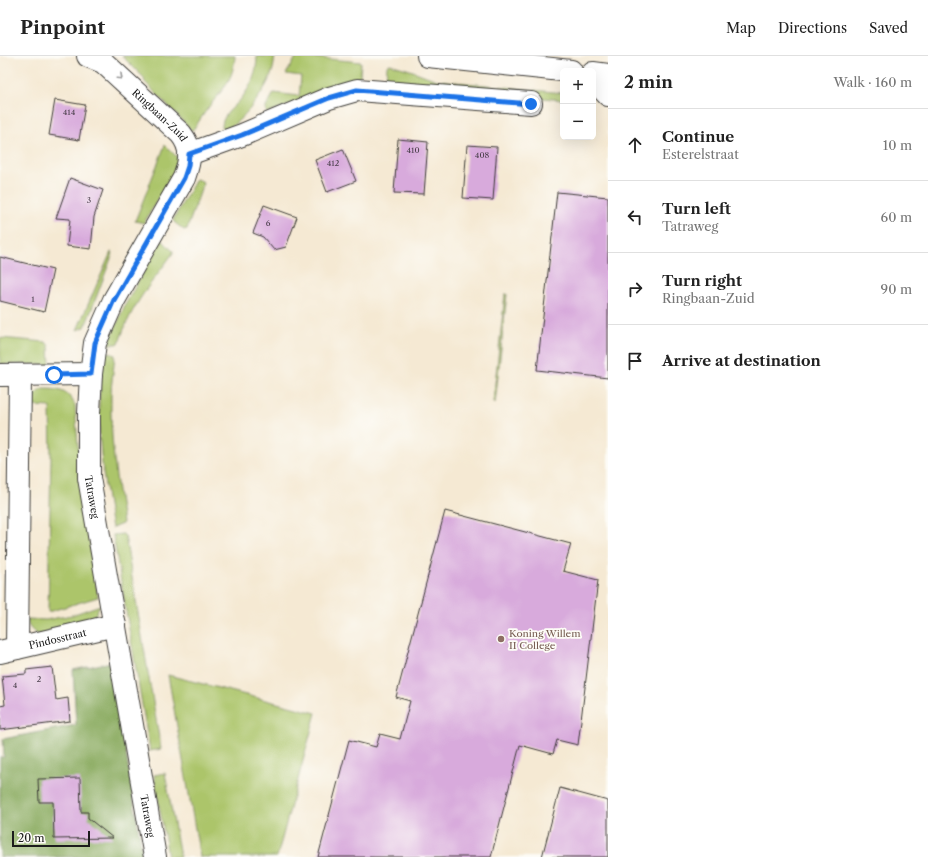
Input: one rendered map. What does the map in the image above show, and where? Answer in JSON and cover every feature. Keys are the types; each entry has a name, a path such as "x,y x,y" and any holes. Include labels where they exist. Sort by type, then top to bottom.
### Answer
{"street":[{"name":"Ringbaan-Zuid","path":"88,56 103,62 181,134 187,141 189,154 242,135 329,98 357,90 531,104"},
{"path":"428,56 560,70"},
{"path":"596,73 608,75"},
{"path":"596,82 608,95"},
{"name":"Tatraweg","path":"155,857 89,478 89,412 91,374 95,343 114,300 184,178 188,166 189,154"},
{"path":"9,650 10,375 91,374"},
{"name":"Pindosstraat","path":"9,650 115,626"}],"green space":[{"path":"122,56 235,56 230,79 192,131"},
{"path":"257,56 275,56 269,79 253,105 239,120 225,130 222,127 224,118 248,89 255,74"},
{"path":"297,56 361,62 360,77 268,113 266,112 266,107 274,93 299,96 301,76 286,74"},
{"path":"390,64 437,80 560,93 560,100 388,83 386,80 387,66"},
{"path":"165,145 178,158 177,166 144,223 135,221"},
{"path":"196,179 202,181 203,184 187,229 184,230 173,220"},
{"path":"161,241 163,241 173,251 173,253 149,285 129,317 119,343 108,344 125,305"},
{"path":"111,252 113,253 85,327 77,330"},
{"path":"505,294 507,294 495,403 493,402"},
{"path":"0,338 46,342 49,346 50,365 0,364"},
{"path":"105,351 115,355 111,390 111,427 123,522 122,524 112,528 102,468 99,423 99,396"},
{"path":"43,389 53,389 66,393 75,405 81,487 98,597 48,612 51,456 50,407 33,406 31,404 35,395"},
{"path":"123,534 125,536 161,749 150,751 113,535"},
{"path":"100,605 92,621 39,635 28,625 27,619 46,620 72,615"},
{"path":"111,662 143,857 0,857 0,757 4,757 3,739 76,725 73,670"},
{"path":"168,675 316,713 277,857 200,857"},
{"path":"165,773 180,857 168,857 154,775"}],"building":[{"path":"55,100 85,105 79,140 49,135"},
{"path":"398,139 428,142 424,194 394,193"},
{"path":"467,145 497,147 493,200 463,198"},
{"path":"343,149 356,181 327,192 315,160"},
{"path":"70,178 103,190 94,217 91,249 67,246 70,219 56,218"},
{"path":"557,192 608,197 608,378 537,370"},
{"path":"264,205 297,217 286,247 274,250 263,237 253,233"},
{"path":"0,257 53,270 44,312 0,301"},
{"name":"Koning Willem II College","path":"445,511 571,544 563,571 598,580 578,745 557,740 553,754 520,745 491,857 318,857 349,740 376,747 380,734 400,739 410,701 396,697"},
{"path":"52,667 56,700 68,698 70,721 0,730 0,706 5,705 2,676 26,674 26,670"},
{"path":"80,778 81,812 88,812 88,818 113,838 54,839 53,802 39,802 38,779"},
{"path":"560,788 608,801 608,857 542,857"}],"place":[{"name":"Koning Willem II College","path":"501,639"}],"route":[{"path":"54,375 91,374 95,343 114,300 184,178 188,166 189,154 242,135 329,98 357,90 531,104"}]}
